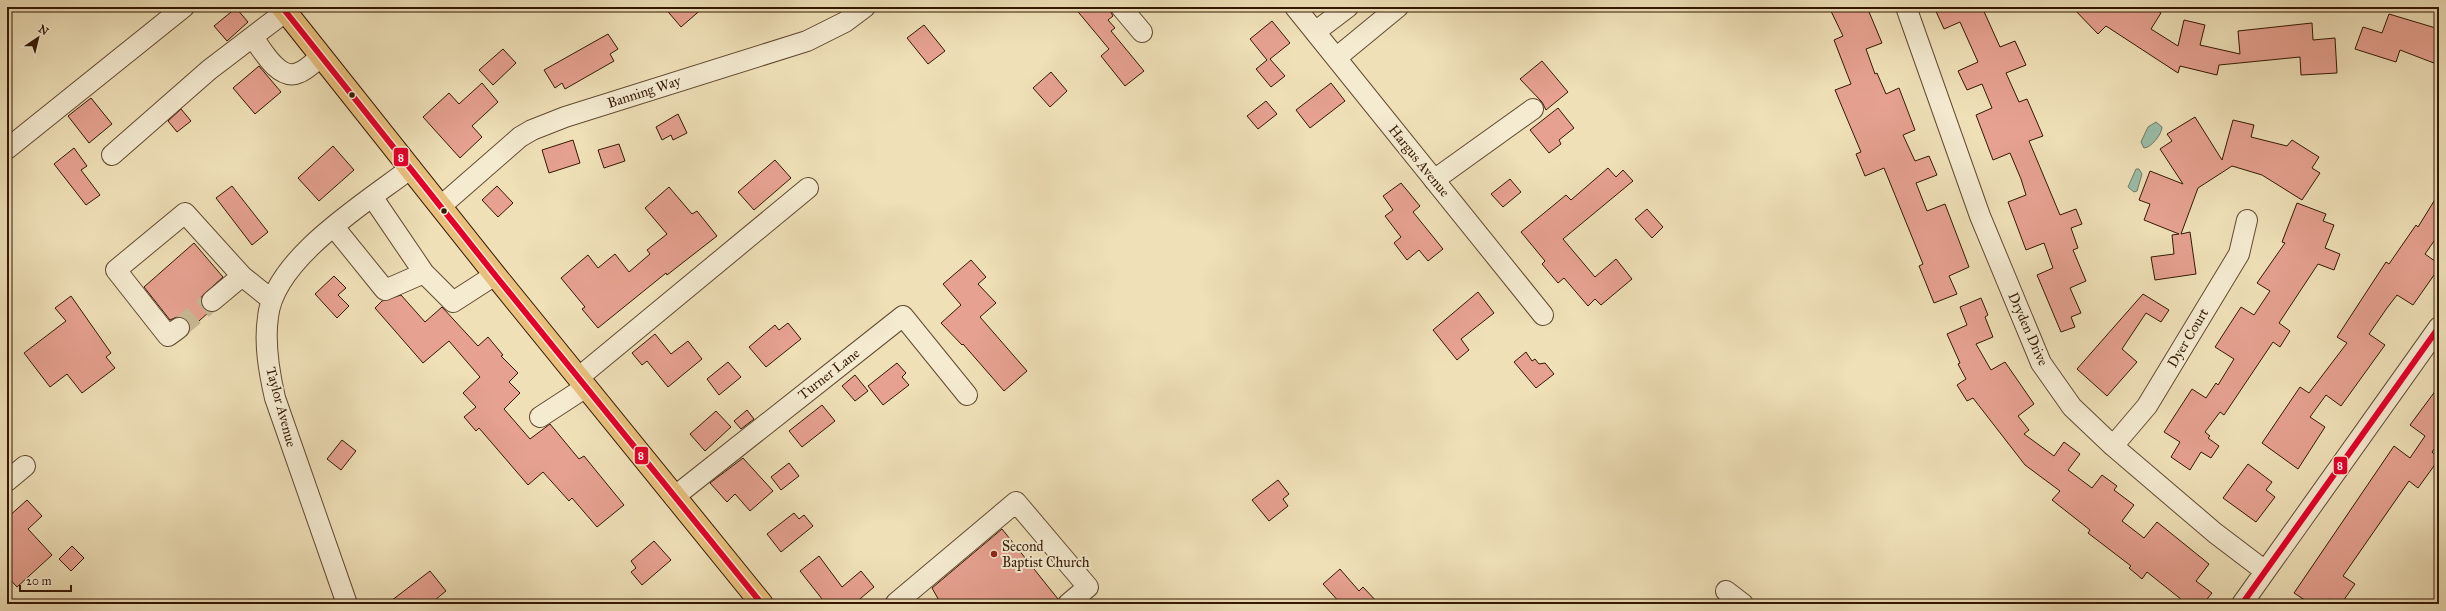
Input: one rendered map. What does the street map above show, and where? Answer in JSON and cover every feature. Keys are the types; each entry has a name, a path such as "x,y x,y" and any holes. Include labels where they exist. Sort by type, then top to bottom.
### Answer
{"main road":[{"path":"283,9 495,275 762,604"}],"street":[{"path":"7,149 184,7"},
{"name":"Banning Way","path":"441,206 520,137 532,130 573,114 807,41 845,22 864,7"},
{"path":"1120,7 1142,32"},
{"name":"Hargus Avenue","path":"1295,7 1543,315"},
{"path":"1315,32 1348,7"},
{"path":"1336,58 1398,7"},
{"name":"Dryden Drive","path":"1906,7 1980,216 2041,363 2072,407 2113,446 2215,533 2265,571"},
{"path":"112,155 209,70 253,37 283,9"},
{"path":"253,37 277,67 289,75 298,73 321,56"},
{"path":"1434,180 1533,109"},
{"name":"Taylor Avenue","path":"346,604 275,398 269,371 267,342 268,316 272,300 288,270 334,227 411,168"},
{"path":"540,417 808,188"},
{"path":"373,198 424,272 453,302 495,275"},
{"path":"179,328 168,336 116,270 185,213 242,276 272,300"},
{"name":"Dyer Court","path":"2113,446 2147,406 2239,254 2247,220"},
{"path":"334,227 385,290 424,272"},
{"path":"212,301 242,276"},
{"name":"Turner Lane","path":"674,497 903,316 967,395"},
{"path":"2242,604 2439,327"},
{"path":"7,480 25,466"},
{"path":"896,604 1016,502 1088,587 1068,604"},
{"path":"1726,591 1743,604"}],"shaded area":[{"path":"2156,122 2162,127 2162,130 2150,146 2144,148 2141,142 2148,127"},
{"path":"2136,169 2139,169 2142,174 2137,191 2134,192 2128,187"}],"building":[{"path":"664,7 704,7 681,27"},
{"path":"1074,7 1108,7 1113,16 1108,20 1115,28 1111,31 1144,71 1125,86 1101,56 1109,49"},
{"path":"1829,7 1867,7 1882,43 1866,49 1875,74 1877,73 1886,94 1899,88 1915,130 1903,135 1915,161 1929,156 1937,175 1916,183 1927,211 1945,204 1969,267 1949,276 1957,294 1934,303 1919,266 1923,264 1884,168 1865,176 1856,154 1861,152 1835,90 1851,84 1834,40 1843,36"},
{"path":"1934,7 1982,7 2000,47 2015,41 2026,65 2006,73 2019,102 2027,99 2043,136 2029,141 2060,215 2076,209 2082,224 2071,228 2078,248 2073,250 2086,281 2070,288 2081,313 2071,317 2075,327 2061,332 2037,275 2053,268 2044,243 2026,250 2008,202 2026,195 2010,153 1993,160 1976,115 1992,108 1982,84 1967,90 1958,71 1978,62 1960,22 1944,29"},
{"path":"2072,7 2152,7 2161,13 2151,29 2178,46 2184,20 2205,25 2200,45 2240,54 2238,31 2312,23 2313,40 2335,38 2337,73 2301,75 2300,57 2219,65 2217,75 2180,66 2178,73 2106,26 2098,34"},
{"path":"236,8 248,22 227,41 214,26"},
{"path":"2389,14 2439,29 2439,65 2400,50 2396,62 2355,49 2363,27 2382,33"},
{"path":"1272,21 1290,43 1270,59 1285,76 1271,87 1256,69 1267,60 1250,39"},
{"path":"924,25 945,51 928,64 907,38"},
{"path":"608,34 618,49 610,54 614,61 565,89 562,83 555,88 544,70"},
{"path":"503,49 516,63 493,85 479,70"},
{"path":"1542,61 1568,92 1546,110 1542,102 1520,79"},
{"path":"259,66 281,92 255,114 233,88"},
{"path":"1051,72 1067,91 1050,107 1033,88"},
{"path":"482,83 498,102 472,126 482,137 460,158 423,117 449,93 459,104"},
{"path":"1331,83 1345,101 1310,128 1296,110"},
{"path":"91,98 112,124 89,143 68,116"},
{"path":"1266,101 1277,114 1258,129 1247,116"},
{"path":"1558,108 1574,128 1559,140 1561,144 1549,153 1530,130"},
{"path":"181,109 191,121 177,132 168,121"},
{"path":"678,114 687,133 673,140 671,135 662,140 656,127"},
{"path":"2195,117 2222,160 2233,120 2254,125 2251,137 2287,146 2292,140 2319,157 2312,168 2320,173 2302,200 2262,175 2232,166 2198,188 2181,234 2190,232 2196,274 2155,280 2151,257 2174,254 2172,235 2179,234 2144,220 2150,204 2139,200 2150,171 2183,184 2160,149 2172,141 2167,134"},
{"path":"573,140 580,163 549,173 542,150"},
{"path":"619,144 625,161 604,168 598,150"},
{"path":"333,146 354,170 319,201 298,178"},
{"path":"74,148 87,166 81,170 100,195 86,205 54,164"},
{"path":"775,160 791,178 754,210 738,192"},
{"path":"1608,168 1616,177 1623,170 1633,181 1563,239 1595,277 1616,259 1632,279 1601,305 1595,299 1588,306 1564,278 1558,283 1542,264 1545,261 1521,232 1566,195 1571,200"},
{"path":"1510,179 1521,192 1503,207 1491,194"},
{"path":"1401,183 1420,206 1413,212 1443,249 1428,261 1419,250 1407,260 1394,243 1401,237 1385,216 1393,210 1383,196"},
{"path":"232,186 268,232 252,245 216,198"},
{"path":"497,186 513,203 498,217 482,200"},
{"path":"669,187 692,214 697,211 717,236 667,275 666,273 598,328 582,309 585,307 561,278 588,255 598,268 615,254 629,272 650,254 647,250 667,234 645,208"},
{"path":"2439,193 2439,234 2425,254 2439,264 2439,268 2413,305 2397,295 2387,308 2369,334 2385,345 2341,406 2326,395 2310,417 2325,427 2298,469 2262,443 2300,387 2309,393 2347,343 2337,337 2386,262 2389,264 2416,225 2418,227"},
{"path":"2297,203 2326,214 2323,221 2334,225 2325,248 2340,254 2334,270 2318,264 2279,323 2290,331 2280,347 2273,342 2224,415 2220,412 2205,432 2210,436 2208,438 2219,446 2211,458 2201,452 2190,470 2171,457 2180,442 2164,432 2192,389 2206,398 2216,383 2218,385 2234,359 2215,347 2241,307 2254,315 2270,291 2257,283 2285,243 2282,242"},
{"path":"1647,209 1663,227 1652,238 1635,219"},
{"path":"194,243 223,277 201,297 203,308 209,312 190,329 188,322 183,317 177,317 170,320 144,287"},
{"path":"971,260 986,277 978,284 996,303 980,317 1027,371 1004,391 963,344 962,345 941,323 961,305 943,284"},
{"path":"334,276 346,288 338,295 349,306 337,318 315,294"},
{"path":"1478,292 1494,313 1461,339 1469,350 1457,360 1433,330"},
{"path":"2143,294 2169,310 2161,322 2146,313 2122,349 2137,362 2107,396 2077,369"},
{"path":"401,295 425,322 442,307 478,346 488,337 503,355 501,356 518,373 509,382 520,393 504,409 530,439 550,424 579,459 584,456 624,505 597,527 572,498 569,501 543,472 528,485 479,428 476,431 464,417 476,407 463,393 480,377 449,341 423,363 375,308 382,301"},
{"path":"71,296 111,353 106,357 115,368 82,393 67,374 50,387 24,353 66,321 55,308"},
{"path":"1981,298 1988,315 1985,317 1993,337 1976,344 1991,370 2005,362 2034,404 2018,416 2029,430 2024,434 2054,456 2064,442 2080,454 2068,470 2092,488 2102,475 2117,486 2114,490 2134,505 2122,521 2144,538 2157,522 2209,564 2196,581 2212,593 2203,604 2187,604 2147,572 2142,579 2129,568 2131,566 2088,533 2090,530 2052,500 2060,491 2025,465 1973,398 1967,401 1957,385 1966,379 1958,364 1960,363 1947,334 1967,325 1960,307"},
{"path":"788,323 801,339 766,367 749,347 775,325 779,330"},
{"path":"655,334 671,354 688,341 702,359 668,387 647,361 642,365 632,353"},
{"path":"1526,352 1532,361 1535,359 1539,364 1545,363 1554,374 1536,388 1514,362"},
{"path":"728,362 741,377 719,395 707,379"},
{"path":"897,363 906,373 902,377 909,385 883,405 868,386"},
{"path":"855,375 868,391 855,401 842,386"},
{"path":"2439,386 2439,446 2437,445 2432,452 2439,459 2418,488 2409,481 2343,576 2355,584 2341,604 2329,599 2326,604 2311,604 2294,593 2394,446 2410,458 2425,436 2410,425"},
{"path":"822,405 835,421 802,447 789,431"},
{"path":"747,410 754,419 741,429 734,421"},
{"path":"716,411 731,427 705,451 690,434"},
{"path":"342,440 356,451 341,470 327,459"},
{"path":"743,458 773,491 750,511 735,494 727,502 710,483"},
{"path":"789,463 799,476 781,490 771,477"},
{"path":"2248,464 2272,482 2266,490 2275,497 2256,522 2223,498"},
{"path":"1278,480 1289,494 1283,499 1288,506 1269,521 1252,500"},
{"path":"27,500 42,516 28,529 52,555 17,587 7,576 7,518"},
{"path":"794,513 799,519 804,515 813,526 781,552 767,534"},
{"name":"Second Baptist Church","path":"1002,529 1058,599 1052,604 941,604 932,588"},
{"path":"654,541 671,560 642,585 631,572 636,568 631,561"},
{"path":"72,546 84,558 71,571 59,559"},
{"path":"819,556 842,587 861,571 874,587 854,604 826,604 800,571"},
{"path":"1340,569 1359,591 1363,587 1379,604 1341,604 1323,584"},
{"path":"430,571 446,591 430,604 387,604"}],"tunnel":[{"path":"179,328 212,301"}],"transit line":[{"name":"8","path":"282,7 495,275 762,604"},
{"name":"8","path":"2242,604 2439,327"}],"place":[{"name":"Second Baptist Church","path":"994,554"}]}
